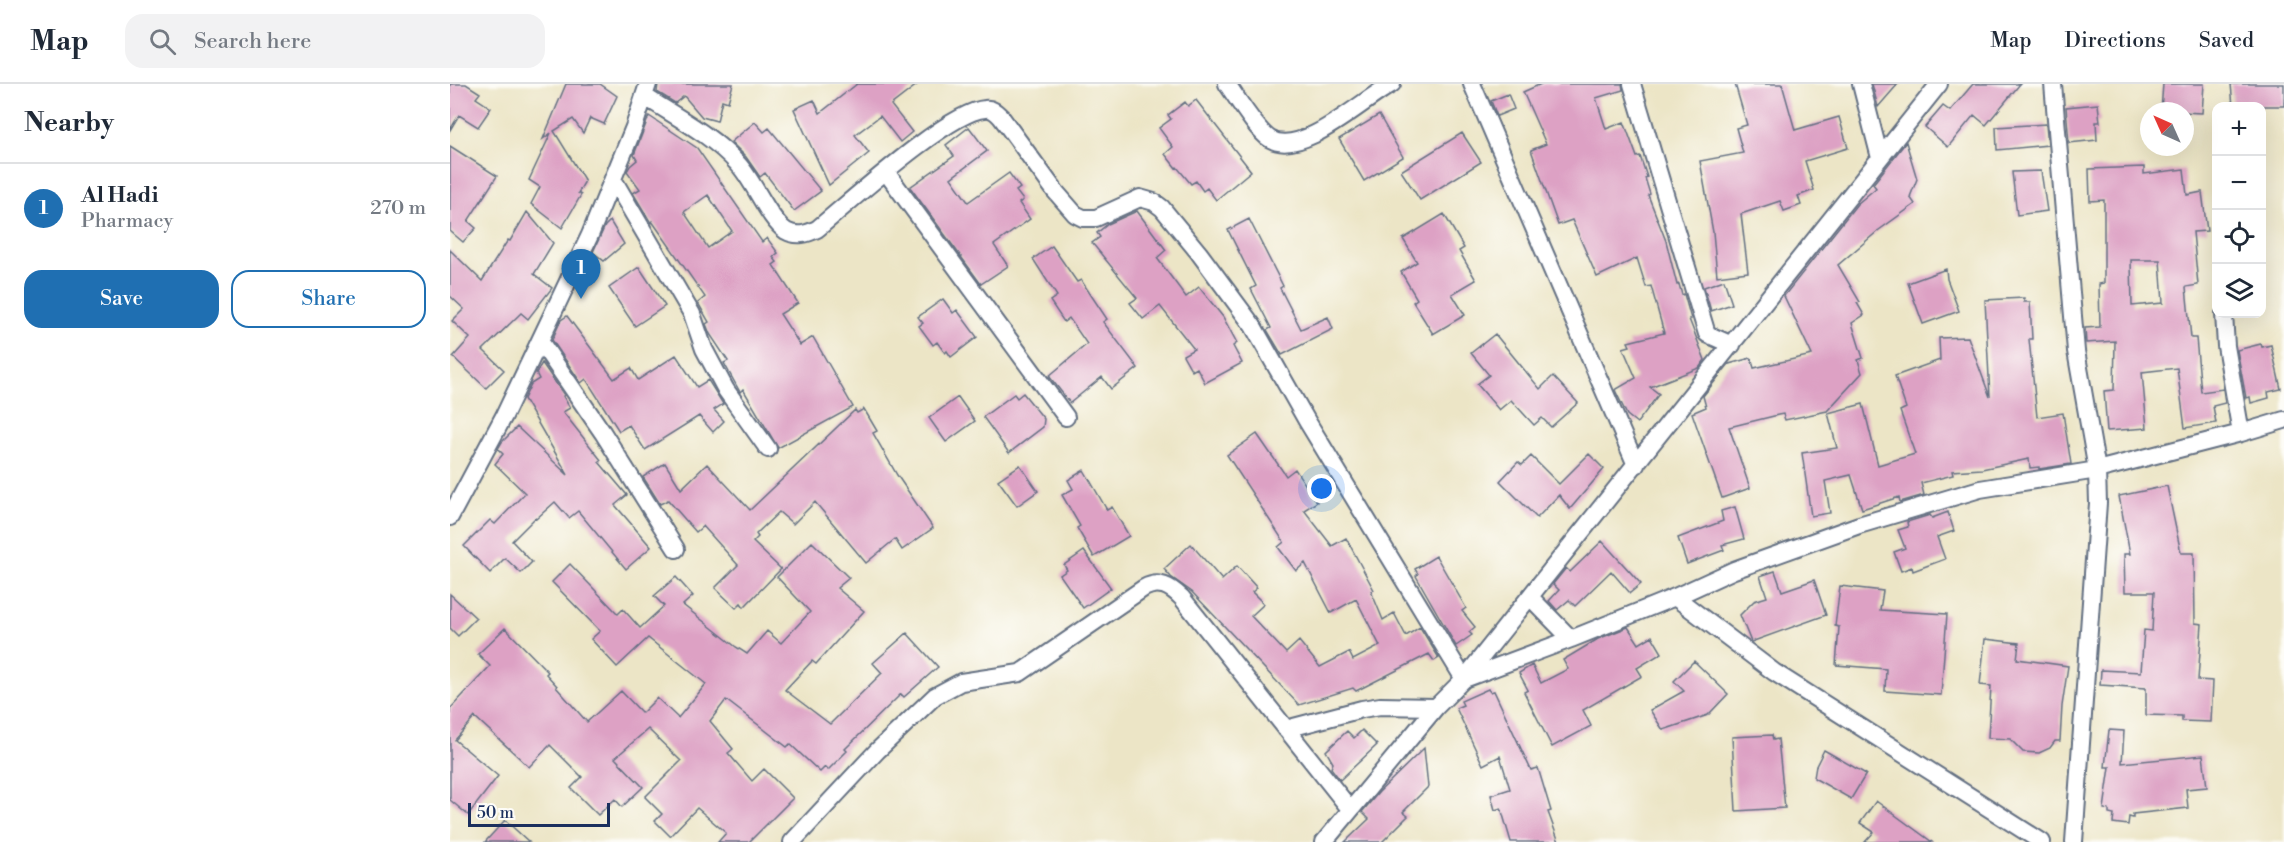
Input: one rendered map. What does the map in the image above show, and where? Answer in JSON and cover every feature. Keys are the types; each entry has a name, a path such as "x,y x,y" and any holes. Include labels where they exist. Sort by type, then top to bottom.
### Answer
{"street":[{"path":"1227,84 1269,138 1285,144 1313,135 1392,84"},
{"path":"1472,84 1636,465"},
{"path":"1632,84 1707,334 1732,345"},
{"path":"1861,84 1880,158"},
{"path":"1324,842 1436,707 1464,679 1939,84"},
{"path":"2053,84 2076,351 2097,470 2098,503 2074,842"},
{"path":"450,517 504,416 590,235 646,90 730,155 755,186 777,223 786,231 805,235 817,229 886,172 953,122 978,110 989,109 1001,117 1055,191 1075,214 1083,218 1096,219 1140,198 1154,201 1162,208 1199,253 1253,326 1307,421 1464,679"},
{"path":"886,172 1066,417"},
{"path":"613,179 692,314 704,350 726,390 768,449"},
{"path":"2224,318 2226,346 2241,433"},
{"path":"540,341 603,433 676,549"},
{"path":"1464,679 1571,639 1675,597 1734,570 1870,522 1980,489 2097,470 2284,420"},
{"path":"792,842 878,751 935,696 961,682 1020,673 1149,585 1161,584 1182,598 1350,809"},
{"path":"1530,597 1571,639"},
{"path":"1675,597 1774,672 2042,842"},
{"path":"1286,729 1371,708 1436,707"}],"building":[{"path":"450,84 466,84 480,93 476,98 491,108 478,127 459,115 450,130"},
{"path":"566,84 600,84 617,96 604,124 590,118 583,133 573,119 554,131 585,181 578,193 581,195 562,228 531,204 540,187 529,180 551,133 543,139"},
{"path":"658,84 733,84 728,102 722,100 717,121 702,117 684,96 675,103 657,92"},
{"path":"857,84 918,84 891,105 912,132 900,142 880,116 855,135 869,153 829,185 794,109 814,100 820,113"},
{"path":"1541,84 1622,84 1623,90 1596,98 1606,129 1624,122 1637,157 1640,156 1647,177 1645,178 1650,194 1648,195 1666,241 1677,285 1679,284 1682,295 1684,294 1691,319 1689,319 1705,360 1699,368 1650,387 1659,394 1637,423 1627,415 1615,390 1636,378 1623,348 1630,346 1628,342 1664,333 1651,286 1646,287 1637,258 1597,277 1572,220 1558,225 1531,150 1546,144 1523,92"},
{"path":"1735,84 1782,84 1795,130 1839,117 1848,148 1805,161 1814,190 1798,196 1801,205 1784,211 1780,201 1741,214 1748,272 1717,276 1713,232 1700,161 1743,153 1736,128 1747,125"},
{"path":"1872,84 1898,84 1878,107"},
{"path":"1973,84 2020,84 1986,125 1974,115 1948,147 1925,127 1943,106 1950,111"},
{"path":"2163,84 2204,84 2202,113 2194,113 2194,102 2162,102"},
{"path":"2231,84 2284,84 2284,106 2266,106 2266,102 2233,102"},
{"path":"1508,94 1514,109 1497,116 1491,101"},
{"path":"1196,100 1251,171 1216,200 1207,188 1203,191 1196,181 1191,184 1176,168 1165,154 1173,147 1159,128 1171,119 1168,115 1185,102 1188,106"},
{"path":"2098,104 2100,122 2096,122 2097,140 2069,143 2066,107"},
{"path":"1379,115 1403,157 1364,181 1339,139"},
{"path":"649,116 697,148 762,242 767,238 778,253 773,257 777,262 773,265 798,303 780,314 800,345 813,337 853,407 778,448 743,389 740,392 724,363 728,361 710,334 706,324 709,322 698,303 705,297 652,221 651,223 633,193 640,189 627,171 637,160 634,155","holes":["708,195 732,231 708,248 684,212"]},
{"path":"755,122 764,132 769,128 821,191 794,211 765,173 760,177 746,157 731,142"},
{"path":"2046,124 2048,145 1997,150 1996,127"},
{"path":"969,127 987,151 951,178 968,202 1009,173 1020,188 1016,191 1023,200 1019,203 1030,219 994,245 1008,266 981,284 910,187 954,156 946,145"},
{"path":"1462,133 1481,162 1420,200 1401,171"},
{"path":"1906,142 1917,179 1910,197 1915,204 1879,230 1838,265 1860,302 1857,303 1864,315 1852,323 1863,358 1858,360 1862,373 1827,411 1785,420 1783,414 1729,427 1750,488 1722,498 1692,413 1706,407 1703,396 1729,364 1751,358 1754,368 1812,355 1784,296 1857,204 1876,188 1873,184"},
{"path":"450,146 497,176 468,221 476,228 463,242 450,231"},
{"path":"2144,167 2144,174 2184,169 2187,195 2202,192 2207,231 2193,232 2198,285 2186,287 2191,338 2196,338 2201,392 2223,389 2225,403 2213,406 2216,423 2185,428 2177,368 2142,372 2147,428 2107,431 2104,391 2114,390 2115,341 2086,343 2085,328 2100,327 2099,284 2104,283 2104,200 2090,201 2089,169","holes":["2131,260 2160,260 2163,303 2132,306"]},
{"path":"2041,171 2047,211 2017,215 2012,172"},
{"path":"1137,211 1166,250 1157,258 1186,297 1199,287 1223,317 1237,343 1233,346 1242,363 1205,383 1197,368 1192,371 1183,355 1194,349 1160,306 1143,319 1130,303 1137,298 1092,243 1100,237 1097,233 1108,224"},
{"path":"527,212 553,243 534,274 552,288 528,319 521,313 483,350 504,370 486,388 453,357 470,338 452,321 464,309 450,296 450,250 482,281"},
{"path":"1444,214 1464,248 1459,251 1476,280 1452,294 1465,315 1433,334 1413,302 1417,299 1401,272 1417,262 1403,239"},
{"path":"1249,219 1283,286 1280,288 1301,329 1328,317 1333,329 1282,355 1267,330 1271,328 1251,289 1256,286 1228,230"},
{"path":"610,221 624,244 604,261 593,252 605,226"},
{"path":"1052,246 1077,282 1081,280 1107,319 1103,322 1138,368 1111,389 1102,377 1070,403 1049,376 1087,344 1069,318 1064,322 1050,301 1057,296 1033,259"},
{"path":"639,267 665,306 635,326 609,288"},
{"path":"1946,269 1947,279 1959,311 1923,324 1908,283"},
{"path":"1724,280 1732,304 1711,311 1704,287"},
{"path":"2024,298 2024,302 2030,302 2032,339 2029,339 2037,417 2063,413 2071,464 2039,469 2039,467 2030,468 2029,459 1982,469 1952,471 1953,475 1921,483 1924,495 1900,502 1899,497 1862,509 1851,475 1825,481 1830,513 1811,516 1802,453 1837,448 1828,413 1863,404 1878,465 1915,454 1900,411 1906,408 1895,376 1940,360 1939,338 1968,337 1990,397 1985,300"},
{"path":"943,299 953,313 957,310 977,337 951,357 937,342 933,345 919,326 923,323 918,317"},
{"path":"567,316 614,379 631,368 638,380 676,355 697,387 708,380 723,404 714,410 724,421 713,432 699,416 645,450 629,425 619,431 586,379 581,383 552,340 561,320"},
{"path":"1495,334 1540,389 1553,376 1578,403 1551,427 1542,418 1534,425 1511,400 1499,410 1477,384 1489,375 1471,353"},
{"path":"2261,344 2262,347 2271,345 2281,389 2268,392 2269,398 2251,403 2250,397 2246,398 2237,350"},
{"path":"542,363 570,408 563,412 601,460 599,462 627,495 615,505 651,547 626,569 578,511 569,518 555,502 512,541 532,562 521,573 505,558 490,573 464,546 490,520 495,524 525,493 495,464 503,454 498,449 502,442 517,427 568,475 524,399 531,384 539,379 536,373"},
{"path":"1023,393 1044,419 1043,427 1009,453 983,417 1014,394 1017,398"},
{"path":"958,397 975,421 946,442 929,418"},
{"path":"864,409 877,431 873,433 897,475 933,528 902,550 895,539 866,563 815,502 793,524 779,512 756,534 758,537 753,542 781,569 744,607 741,603 736,608 715,588 738,565 703,526 696,532 668,500 660,504 643,477 665,463 681,489 707,464 750,510 855,410 857,413"},
{"path":"1257,434 1286,476 1295,469 1317,502 1304,510 1332,546 1346,538 1374,590 1371,591 1383,620 1394,613 1406,636 1420,627 1439,658 1434,661 1429,654 1356,691 1353,688 1299,705 1192,592 1164,569 1191,544 1222,580 1237,566 1257,588 1252,592 1264,604 1251,616 1286,653 1299,641 1320,667 1349,652 1353,660 1380,646 1356,599 1331,613 1305,563 1296,571 1278,547 1284,542 1227,455"},
{"path":"1589,454 1604,469 1570,509 1559,495 1537,518 1500,481 1518,462 1522,465 1531,456 1559,484"},
{"path":"1020,465 1038,491 1017,506 998,480"},
{"path":"1084,470 1107,510 1112,507 1129,536 1094,557 1077,528 1080,526 1062,495 1073,489 1068,480"},
{"path":"2167,486 2181,553 2194,553 2195,623 2202,624 2198,680 2213,681 2211,722 2182,721 2182,716 2146,715 2146,688 2100,685 2101,670 2141,672 2144,630 2152,631 2154,592 2125,592 2124,554 2130,554 2119,496"},
{"path":"1735,507 1744,539 1722,545 1724,550 1687,564 1678,538 1723,521 1721,511"},
{"path":"1948,512 1954,531 1937,537 1945,559 1913,571 1912,567 1901,571 1894,552 1905,548 1898,530 1908,527 1907,522 1930,515 1932,518"},
{"path":"1602,541 1641,584 1630,593 1611,571 1575,606 1569,600 1557,610 1549,601 1559,590 1553,584 1566,568 1570,572"},
{"path":"812,542 849,578 837,588 864,611 816,664 812,661 785,690 830,724 882,673 873,663 907,633 938,667 904,697 901,694 845,749 847,751 828,770 825,767 820,772 790,744 787,747 726,700 710,721 733,749 728,753 752,781 764,769 793,798 749,842 718,842 726,833 697,808 670,836 655,821 662,814 645,797 681,761 648,729 615,758 643,787 622,807 615,799 598,815 571,788 582,777 550,745 529,767 475,717 455,740 498,776 468,815 450,800 450,709 490,666 478,654 505,628 548,672 546,674 556,687 587,722 621,691 642,713 657,698 678,718 706,684 648,638 617,667 591,639 600,631 552,582 570,564 618,614 623,609 640,628 664,606 654,596 676,577 693,596 683,605 747,654 767,631 781,643 810,612 777,577"},
{"path":"1084,551 1111,588 1083,608 1060,575 1067,570 1064,565"},
{"path":"1436,556 1466,608 1462,611 1475,627 1469,632 1472,635 1456,646 1416,576 1418,574 1415,569"},
{"path":"1775,571 1782,591 1814,580 1826,615 1751,642 1740,615 1754,601 1767,597 1760,576"},
{"path":"1840,586 1883,591 1880,610 1947,614 1941,695 1885,691 1886,669 1836,665 1839,627 1835,626"},
{"path":"450,594 476,618 458,636 450,628"},
{"path":"1628,627 1639,644 1652,636 1662,653 1637,668 1642,676 1583,710 1591,726 1552,747 1524,692 1528,690 1519,673 1532,665 1541,683 1568,669 1563,660 1598,639"},
{"path":"1985,639 2019,643 2017,659 2068,666 2060,741 2055,741 2050,748 2039,753 2023,752 2010,739 1988,738 1991,686 1980,685"},
{"path":"1694,661 1728,694 1708,715 1663,730 1650,710 1684,691 1674,681"},
{"path":"1488,689 1490,692 1494,691 1531,770 1538,768 1551,811 1548,812 1559,842 1511,842 1501,808 1495,810 1491,795 1510,789 1500,756 1483,765 1456,708 1463,705 1461,701"},
{"path":"1362,730 1377,745 1340,780 1331,768 1333,763 1326,751 1347,731 1354,738"},
{"path":"2109,730 2124,731 2122,763 2203,755 2207,787 2186,789 2188,808 2133,814 2133,818 2129,817 2128,825 2113,823 2114,815 2104,809 2110,767 2105,767"},
{"path":"1772,735 1773,740 1778,739 1785,808 1736,811 1732,737"},
{"path":"1424,748 1428,787 1403,812 1408,816 1382,842 1345,842 1369,819 1362,812"},
{"path":"1824,750 1866,774 1851,799 1814,778 1816,766"},
{"path":"1876,801 1932,842 1865,842 1874,832 1860,823"},
{"path":"505,820 529,842 485,842"}],"place":[{"name":"Al Hadi","path":"581,299"}]}
